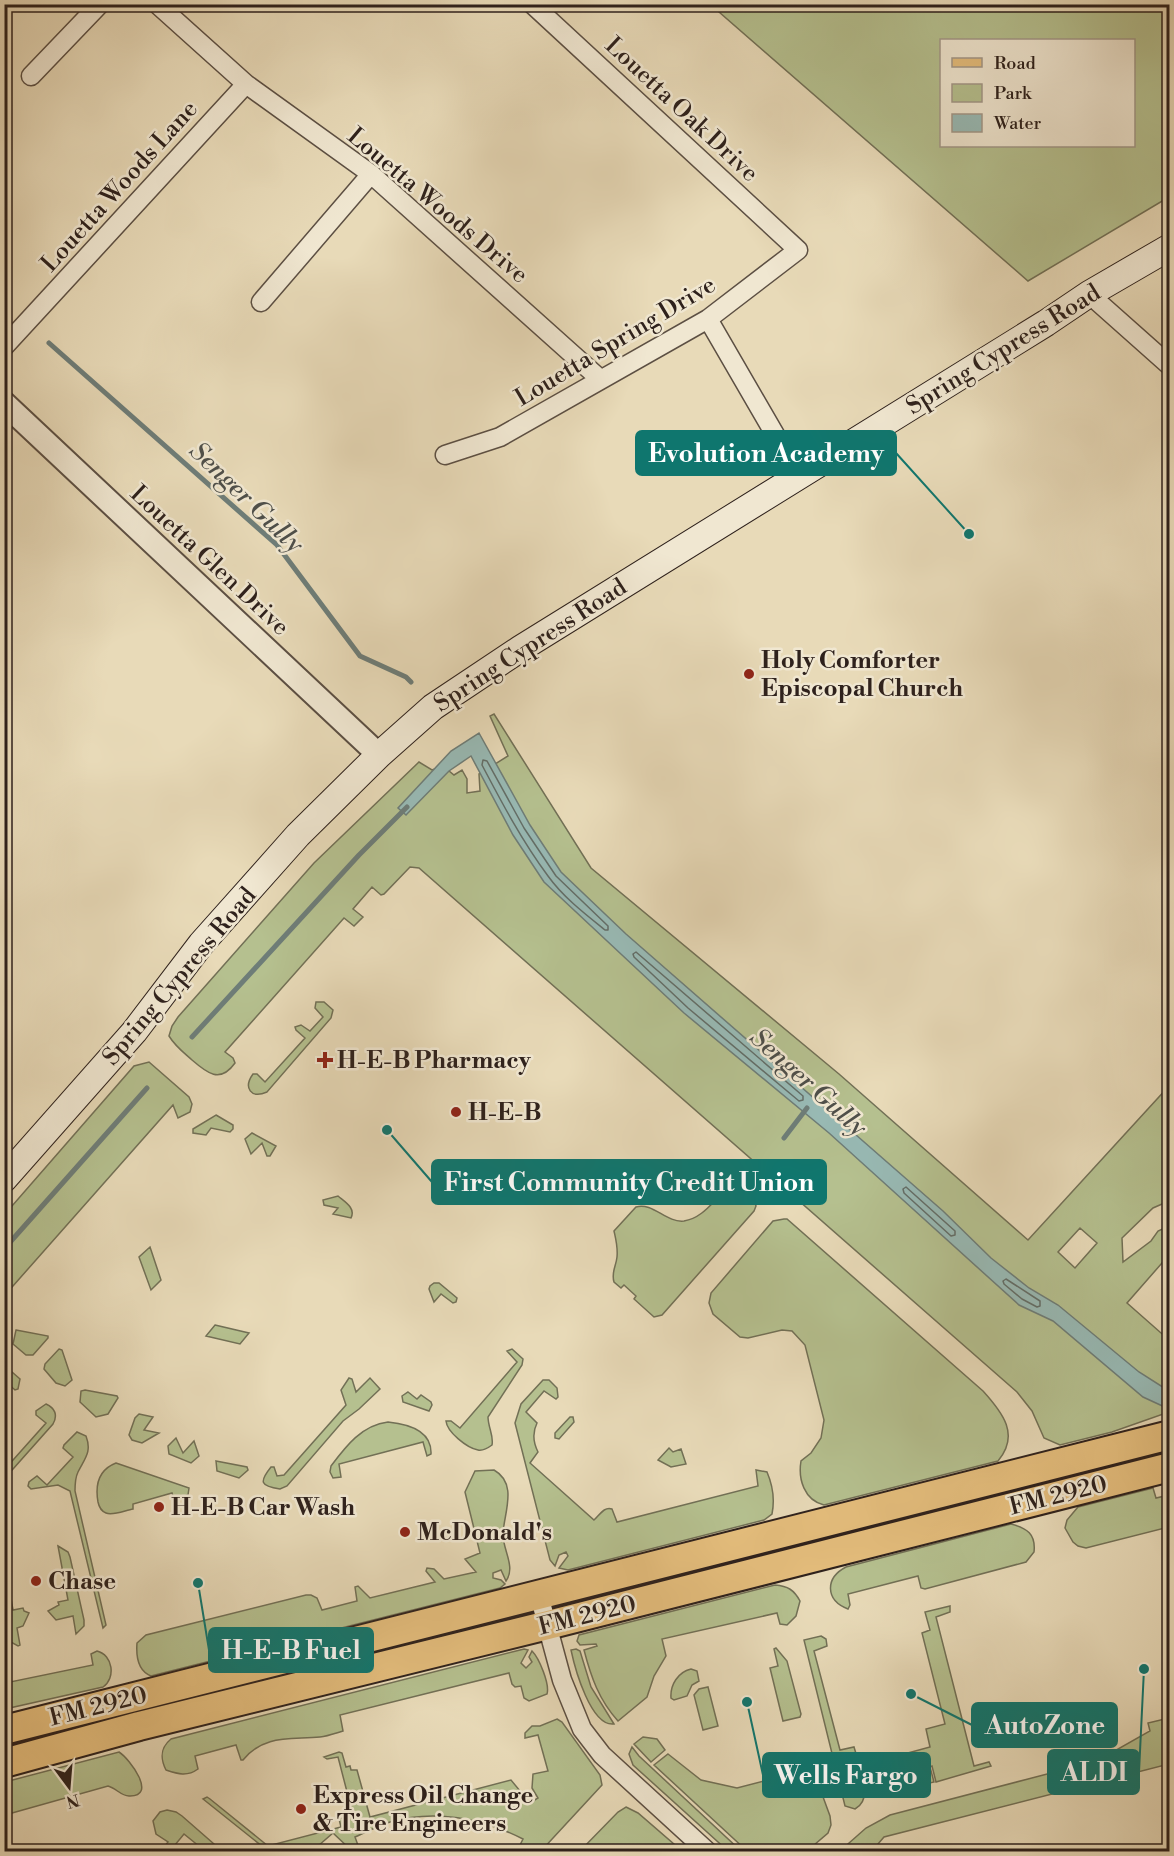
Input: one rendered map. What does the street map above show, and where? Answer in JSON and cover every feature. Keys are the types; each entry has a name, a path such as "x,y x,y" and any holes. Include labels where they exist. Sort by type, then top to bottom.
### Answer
{"main road":[{"name":"Spring Cypress Road","path":"4,1179 134,1032 201,944 298,835 379,755 433,707 520,649 1089,294 1170,247"},
{"name":"FM 2920","path":"4,1730 1170,1435"},
{"name":"FM 2920","path":"4,1763 139,1726 1170,1467"}],"street":[{"path":"31,76 100,4"},
{"name":"Louetta Woods Drive","path":"157,4 246,84 371,174 600,379"},
{"name":"Louetta Oak Drive","path":"532,4 798,250"},
{"name":"Louetta Woods Lane","path":"4,347 246,84"},
{"path":"261,302 371,174"},
{"name":"Louetta Spring Drive","path":"445,455 500,437 708,319 798,250"},
{"path":"1089,294 1170,366"},
{"path":"708,319 799,476"},
{"name":"Louetta Glen Drive","path":"4,403 379,755"},
{"path":"539,1595 562,1680 582,1729 602,1755 708,1851"}],"green space":[{"path":"711,5 1169,5 1169,197 1028,281"},
{"path":"494,714 591,868 839,1074 1028,1240 1169,1086 1169,1201 1153,1208 1122,1238 1123,1262 1151,1241 1158,1231 1169,1226 1169,1255 1127,1303 1169,1340 1169,1412 1112,1432 1060,1445 1044,1438 1032,1411 1017,1392 419,868 410,867 384,894 381,895 372,887 353,909 363,917 354,926 344,918 225,1052 233,1058 235,1063 224,1073 219,1075 208,1072 177,1046 169,1036 178,1017 314,863 419,762 432,770 443,766 454,775 462,770 467,779 467,793 480,791 479,774 508,756 490,716","holes":["1080,1228 1097,1243 1075,1268 1058,1252"]},
{"path":"316,1002 324,1002 333,1010 331,1018 267,1092 257,1094 250,1091 249,1084 253,1074 257,1074 265,1082 305,1038 295,1027 301,1025 310,1031 323,1017 315,1008"},
{"path":"149,1062 189,1097 192,1104 190,1112 178,1118 173,1105 5,1295 5,1214 134,1066"},
{"path":"216,1115 233,1125 230,1132 211,1128 206,1135 193,1133 193,1129"},
{"path":"252,1133 276,1146 270,1156 267,1156 262,1143 251,1154 245,1139"},
{"path":"738,1184 753,1195 756,1206 754,1211 662,1315 654,1317 634,1299 636,1296 624,1285 621,1288 614,1282 617,1244 614,1231 636,1207 648,1207 671,1219 684,1221 700,1214 725,1191"},
{"path":"338,1196 351,1208 351,1218 333,1214 338,1208 324,1205 323,1200"},
{"path":"787,1219 983,1391 1002,1416 1008,1433 1008,1442 998,1461 824,1505 807,1494 802,1482 801,1461 811,1453 821,1438 824,1420 805,1345 792,1331 782,1330 748,1338 740,1337 713,1314 709,1303 711,1293 773,1221"},
{"path":"150,1247 161,1280 151,1290 139,1257"},
{"path":"434,1283 439,1283 457,1298 456,1302 453,1303 441,1294 434,1302 429,1289"},
{"path":"215,1325 249,1333 240,1344 206,1336"},
{"path":"16,1330 48,1336 48,1338 33,1355 26,1355 13,1344"},
{"path":"59,1349 62,1350 72,1380 65,1386 56,1383 44,1369 45,1364"},
{"path":"512,1349 523,1359 522,1365 488,1417 492,1445 482,1450 474,1449 463,1443 450,1430 446,1421 451,1421 460,1428 517,1362 507,1351"},
{"path":"4,1365 20,1379 18,1389 15,1390 5,1381"},
{"path":"349,1378 352,1379 356,1392 370,1378 380,1389 343,1421 287,1486 280,1489 265,1485 263,1480 271,1467 274,1467 277,1476 284,1475 346,1405 341,1390"},
{"path":"543,1380 549,1380 557,1388 558,1397 556,1399 544,1391 526,1412 537,1423 534,1438 538,1452 530,1463 594,1520 609,1508 612,1509 617,1522 758,1486 756,1470 767,1472 769,1477 773,1498 772,1514 764,1520 568,1570 559,1568 568,1556 566,1552 559,1555 555,1566 550,1560 515,1423 521,1404"},
{"path":"81,1391 118,1398 108,1414 96,1417 80,1402"},
{"path":"408,1392 417,1399 421,1395 431,1402 429,1411 403,1402 402,1396"},
{"path":"46,1404 55,1412 53,1424 5,1478 5,1469 46,1423 36,1415 36,1411"},
{"path":"139,1414 153,1417 144,1430 159,1433 142,1443 132,1440 129,1435 135,1418"},
{"path":"570,1417 573,1417 574,1422 559,1439 555,1438 555,1433"},
{"path":"388,1422 411,1427 423,1434 428,1440 431,1454 427,1456 423,1442 339,1464 341,1477 333,1478 330,1472 331,1466 349,1444 370,1427"},
{"path":"77,1432 86,1436 88,1446 87,1455 76,1477 75,1491 106,1625 103,1628 70,1491 58,1485 31,1489 28,1486 29,1482 37,1476 47,1485 73,1457 63,1448"},
{"path":"176,1438 183,1453 194,1441 199,1456 191,1463 169,1454 168,1446"},
{"path":"669,1448 673,1452 681,1449 686,1464 671,1467 658,1460"},
{"path":"216,1461 247,1467 248,1470 239,1478 217,1471"},
{"path":"116,1463 189,1488 188,1495 174,1499 172,1493 133,1504 133,1509 106,1513 98,1504 99,1479 105,1470"},
{"path":"494,1470 502,1476 508,1491 503,1535 510,1570 506,1581 501,1570 493,1573 493,1578 505,1584 500,1588 151,1676 143,1671 138,1658 137,1643 146,1635 306,1595 317,1598 322,1610 357,1601 355,1587 358,1586 370,1598 435,1582 426,1571 427,1568 434,1569 444,1579 476,1572 465,1559 480,1553 465,1492 475,1471"},
{"path":"1153,1488 1156,1498 1169,1495 1169,1527 1086,1548 1073,1542 1065,1528 1067,1520 1078,1507"},
{"path":"1011,1524 1026,1530 1034,1541 1034,1552 1026,1562 925,1589 921,1588 918,1576 848,1594 850,1605 848,1609 840,1605 832,1595 831,1583 834,1577 846,1567"},
{"path":"58,1546 68,1552 70,1557 84,1620 84,1626 76,1634 73,1616 56,1620 48,1611 59,1605 58,1602 68,1600"},
{"path":"4,1562 13,1610 23,1608 29,1613 23,1626 17,1628 20,1645 18,1646 9,1641 5,1622"},
{"path":"775,1585 790,1589 800,1601 796,1616 787,1625 780,1624 777,1613 662,1639 666,1656 654,1676 647,1697 618,1721 611,1713 596,1688 584,1650 597,1646 596,1644 580,1645 577,1641 579,1635"},
{"path":"950,1606 950,1612 936,1617 974,1766 989,1762 991,1766 936,1782 932,1766 930,1767 934,1782 892,1792 887,1789 881,1769 886,1759 930,1747 926,1729 945,1724 922,1633 930,1630 925,1612"},
{"path":"821,1636 826,1639 827,1646 814,1651 840,1750 854,1747 864,1781 864,1798 855,1809 845,1806 804,1640"},
{"path":"776,1648 787,1661 801,1714 800,1717 783,1721 770,1668 778,1666 774,1649"},
{"path":"524,1649 528,1650 521,1663 526,1668 532,1662 529,1657 532,1651 543,1671 548,1690 547,1694 529,1701 524,1698 521,1686 515,1687 512,1684 509,1673 340,1715 343,1731 320,1737 269,1742 251,1752 243,1760 241,1760 236,1745 195,1756 198,1769 190,1773 175,1773 166,1770 164,1766 163,1750 171,1739"},
{"path":"571,1650 580,1651 591,1687 614,1724 606,1722 591,1707 576,1670"},
{"path":"97,1651 107,1657 111,1667 110,1678 103,1687 5,1709 5,1683 93,1665 91,1654"},
{"path":"691,1669 697,1671 699,1681 692,1685 687,1696 674,1700 671,1698 673,1684 682,1673"},
{"path":"708,1687 718,1726 703,1730 694,1695 699,1689"},
{"path":"1169,1718 1169,1764 884,1837 872,1851 840,1851 866,1828 890,1815 1097,1761 1150,1731 1148,1723"},
{"path":"557,1719 562,1722 600,1775 602,1785 541,1851 517,1851 523,1839 475,1821 424,1816 390,1822 355,1837 360,1851 352,1851 333,1833 318,1846 323,1851 268,1851 203,1799 207,1797 210,1799 268,1846 341,1827 339,1819 353,1815 338,1757 327,1759 324,1757 339,1752 342,1753 346,1767 350,1766 351,1770 357,1770 370,1817 511,1780 530,1803 538,1798 532,1788 533,1774 548,1771 538,1735 525,1738 525,1733 532,1726 540,1726"},
{"path":"643,1737 657,1739 665,1750 651,1762 634,1744"},
{"path":"632,1747 741,1851 728,1851 633,1765 629,1754"},
{"path":"119,1752 135,1769 139,1777 141,1791 137,1795 126,1796 108,1786 5,1815 5,1782"},
{"path":"668,1754 701,1780 737,1788 805,1771 815,1775 830,1816 831,1825 828,1833 807,1851 747,1851 654,1765"},
{"path":"626,1807 638,1813 682,1851 580,1851 618,1812"},
{"path":"167,1810 182,1816 222,1851 205,1851 184,1834 170,1851 161,1851 168,1842 156,1834 153,1821 160,1812"}],"water":[{"path":"479,733 530,825 561,872 626,934 943,1211 991,1258 1029,1288 1058,1305 1139,1372 1169,1391 1169,1409 1143,1397 1053,1321 1019,1305 829,1133 684,1013 544,882 513,835 471,756 449,771 406,815 398,808 451,751"}],"waterway":[{"name":"Senger Gully","path":"49,343 277,545 360,656 406,677 411,682"},
{"path":"192,1037 359,855 407,807"},
{"path":"4,1249 147,1088"},
{"path":"784,1138 807,1108"}],"place":[{"name":"Evolution Academy","path":"969,534"},
{"name":"Holy Comforter Episcopal Church","path":"749,674"},
{"name":"H-E-B Pharmacy","path":"325,1060"},
{"name":"H-E-B","path":"456,1112"},
{"name":"First Community Credit Union","path":"387,1130"},
{"name":"H-E-B Car Wash","path":"159,1507"},
{"name":"McDonald's","path":"405,1532"},
{"name":"Chase","path":"36,1581"},
{"name":"H-E-B Fuel","path":"198,1583"},
{"name":"ALDI","path":"1144,1669"},
{"name":"AutoZone","path":"911,1694"},
{"name":"Wells Fargo","path":"747,1702"},
{"name":"Express Oil Change & Tire Engineers","path":"301,1809"}]}
